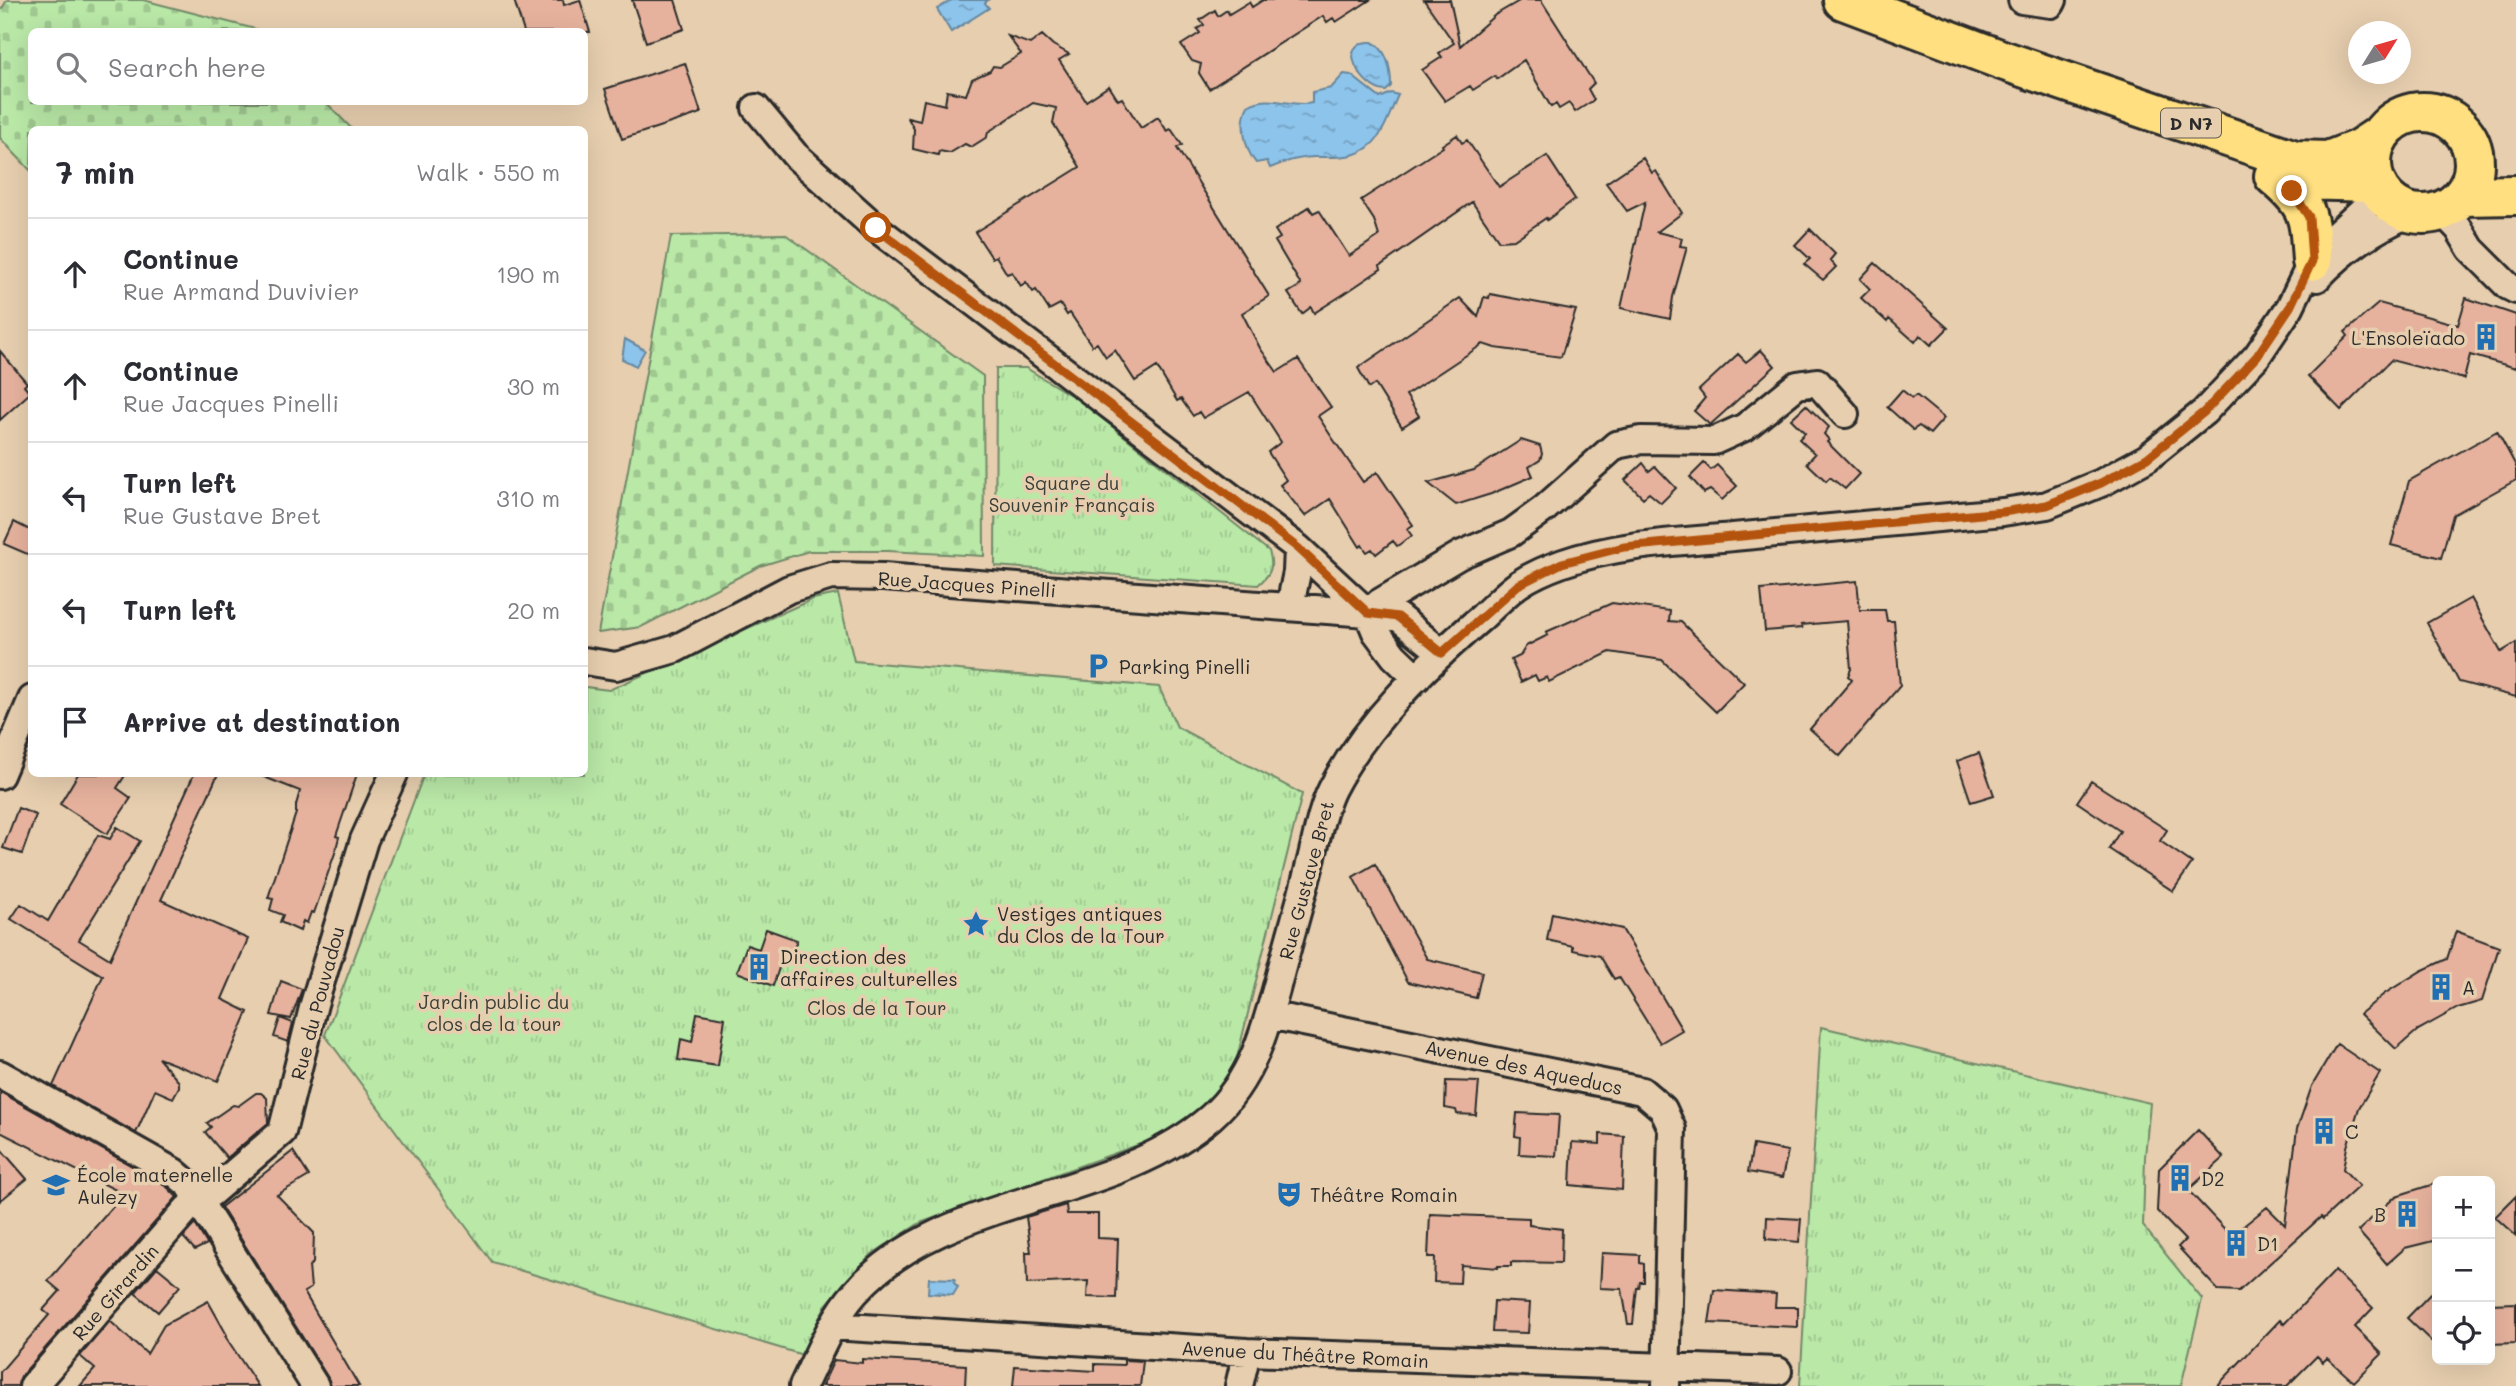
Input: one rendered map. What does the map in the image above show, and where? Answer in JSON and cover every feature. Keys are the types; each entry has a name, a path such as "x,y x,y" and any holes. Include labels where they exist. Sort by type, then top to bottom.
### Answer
{"main road":[{"name":"D N7","path":"1843,0 2002,60 2295,160 2328,161 2359,149 2379,136"},
{"name":"D N7","path":"2002,60 2144,124 2274,176 2414,199 2516,195"},
{"path":"2428,112 2444,116 2456,124 2466,136 2472,150 2474,166 2470,182 2414,199 2371,167 2379,136 2398,118 2412,113 2428,112"},
{"path":"2472,150 2496,167 2516,174"},
{"path":"2274,176 2292,191 2309,217 2312,261"}],"street":[{"path":"2022,0 2051,4 2053,0"},
{"path":"756,108 795,155 876,228 1298,548 1368,613 1376,632 1394,656 1417,678"},
{"path":"2414,199 2459,229 2471,249 2508,286 2516,290"},
{"name":"Rue Gustave Bret","path":"803,1386 832,1326 854,1294 881,1267 916,1244 962,1224 1128,1167 1161,1152 1188,1136 1216,1112 1241,1084 1269,1014 1329,795 1359,743 1417,678 1518,585 1562,563 1624,547 2003,512 2047,505 2101,483 2147,458 2204,412 2257,356 2290,307 2312,261 2327,243 2414,199"},
{"name":"Rue Gustave Bret","path":"2290,307 2331,263 2414,199"},
{"path":"1368,613 1378,603 1460,555 1510,533 1544,509 1616,445 1641,440 1714,441 1745,427 1797,385 1817,382 1845,414"},
{"path":"1290,606 1297,572 1298,548"},
{"name":"Rue Jacques Pinelli","path":"588,662 616,666 675,649 789,589 831,576 883,577 1368,613 1398,617 1442,653"},
{"path":"0,775 28,708"},
{"name":"Rue du Pouvadou","path":"199,1201 282,1132 314,1003 364,840 393,777"},
{"name":"Avenue des Aqueducs","path":"1269,1014 1642,1091 1663,1109 1672,1129 1666,1377"},
{"path":"0,1074 174,1172 188,1184 315,1386"},
{"name":"Rue Girardin","path":"33,1386 187,1209 199,1201"},
{"name":"Avenue du Théâtre Romain","path":"832,1326 1666,1377 1778,1371"},
{"path":"1239,1386 1247,1352"}],"green space":[{"path":"7,0 143,0 251,28 28,28 28,105 329,105 349,126 28,126 28,168 0,138 0,12"},
{"path":"785,234 983,376 984,556 887,551 809,551 760,566 641,627 598,633 671,236"},
{"name":"Square du Souvenir Français","path":"996,368 1026,368 1080,401 1269,551 1271,566 1266,577 1258,585 995,566"},
{"path":"838,594 854,661 1159,687 1177,727 1302,794 1232,1078 1174,1132 920,1223 872,1254 825,1306 803,1355 492,1262 325,1035 423,777 588,777 588,687 609,690 813,599"},
{"path":"1821,1027 2150,1103 2143,1226 2202,1299 2181,1386 1800,1386"}],"water":[{"path":"952,0 988,0 985,3 989,8 951,32 937,9"},
{"path":"1372,42 1382,50 1388,61 1391,86 1386,91 1368,83 1355,65 1355,49 1361,43"},
{"path":"1344,74 1351,75 1380,98 1391,93 1398,95 1379,136 1372,144 1358,153 1341,157 1303,158 1270,168 1267,161 1256,163 1244,136 1244,120 1248,106 1264,101 1312,103 1312,92 1331,88"},
{"path":"625,339 645,350 636,366 622,359"},
{"path":"929,1278 955,1279 954,1283 958,1287 953,1295 928,1293"}],"building":[{"path":"514,0 563,0 564,5 580,0 590,32 588,28 523,28"},
{"path":"632,0 675,0 684,29 646,42"},
{"path":"1263,0 1370,0 1336,22 1333,18 1327,22 1323,16 1209,89 1199,73 1201,64 1192,61 1181,45 1200,33 1197,29 1204,25 1200,20 1215,10 1218,16 1227,10 1229,14 1249,2 1252,7"},
{"path":"1424,0 1450,0 1460,46 1495,15 1521,0 1541,0 1594,83 1588,89 1594,100 1575,112 1569,103 1559,109 1556,104 1551,107 1524,60 1497,79 1495,76 1473,90 1470,86 1445,101 1422,70 1442,57 1439,53 1454,43"},
{"path":"1042,35 1069,54 1059,60 1086,101 1109,86 1118,100 1122,98 1141,128 1158,117 1167,131 1171,129 1182,145 1177,148 1269,296 1242,313 1260,348 1277,372 1298,359 1331,407 1318,416 1363,482 1377,472 1413,525 1407,529 1412,536 1397,546 1393,541 1376,554 1372,549 1367,552 1362,545 1360,547 1330,499 1305,516 1280,485 1286,480 1268,452 1281,442 1249,392 1203,418 1199,412 1193,416 1181,399 1177,401 1157,367 1135,381 1115,350 1106,357 1097,343 1092,346 1070,313 1067,315 1060,304 1049,310 1036,290 1033,292 1026,282 1021,286 1012,272 1007,274 996,256 992,258 975,232 1080,167 1053,123 1056,108 1033,103 988,132 987,137 971,147 965,144 950,153 939,151 938,155 913,149 914,129 908,118 920,121 924,100 945,105 947,91 966,95 972,79 1021,54 1008,36 1030,44"},
{"path":"685,63 701,113 622,139 605,89"},
{"path":"1457,135 1462,143 1467,140 1499,187 1547,156 1575,199 1514,240 1499,241 1472,202 1344,294 1314,313 1311,307 1302,314 1288,293 1301,285 1275,241 1280,238 1275,230 1309,207 1313,213 1319,210 1349,256 1379,236 1374,220 1361,200"},
{"path":"1643,158 1652,173 1656,171 1682,213 1657,232 1682,238 1680,246 1687,247 1673,297 1670,319 1621,308 1645,202 1627,211 1606,183"},
{"path":"1810,229 1835,254 1830,260 1836,267 1823,280 1804,264 1810,259 1795,245"},
{"path":"1875,263 1948,328 1931,345 1920,335 1915,342 1889,319 1887,322 1861,298 1870,289 1860,279"},
{"path":"1490,294 1576,310 1561,357 1483,344 1406,395 1419,416 1402,427 1375,384 1369,388 1358,368 1460,298 1478,317 1484,297 1489,298"},
{"path":"2466,298 2516,315 2516,368 2470,355 2464,379 2391,360 2341,410 2308,376 2348,336 2345,332 2379,303 2458,325"},
{"path":"1761,350 1775,366 1710,425 1694,411 1705,398 1699,390 1738,354 1746,362"},
{"path":"0,351 27,383 24,386 28,395 0,420"},
{"path":"1902,390 1912,398 1916,395 1944,418 1930,434 1919,426 1913,430 1887,407"},
{"path":"1806,405 1829,427 1824,434 1829,440 1827,442 1859,474 1845,489 1830,477 1826,481 1807,463 1815,454 1799,439 1805,433 1791,419"},
{"path":"2497,431 2516,466 2516,480 2453,515 2441,558 2391,545 2409,481"},
{"path":"1521,440 1540,446 1540,460 1529,467 1533,476 1456,505 1428,483 1474,470"},
{"path":"1643,463 1649,471 1655,466 1676,488 1661,503 1649,493 1643,498 1625,480"},
{"path":"1704,463 1711,470 1717,465 1737,486 1722,500 1710,490 1704,493 1690,477"},
{"path":"14,522 28,529 28,554 4,544"},
{"path":"1857,581 1860,610 1885,610 1887,621 1894,621 1900,686 1840,756 1810,729 1852,680 1848,676 1851,669 1847,621 1765,631 1761,590"},
{"path":"2471,598 2501,652 2516,643 2516,697 2459,682 2427,623"},
{"path":"1612,603 1670,611 1669,621 1681,622 1744,683 1716,712 1662,660 1610,652 1549,682 1547,677 1538,681 1535,675 1521,682 1511,660 1520,656 1526,646 1548,635 1546,632"},
{"path":"1979,753 1994,795 1971,802 1957,761"},
{"path":"76,777 124,777 117,788 131,798 107,834 60,804"},
{"path":"193,777 217,777 161,900 248,939 222,999 248,1012 218,1081 158,1058 179,1082 179,1087 173,1098 155,1090 136,1133 53,1086 103,976 11,919 21,904 48,921 98,835 110,839 117,827 140,841 79,940 110,959"},
{"path":"264,777 356,777 336,836 339,837 335,853 314,913 311,912 307,923 303,921 300,931 280,922 283,915 270,910 273,899 268,898 296,813 300,791"},
{"path":"2091,781 2167,830 2160,841 2192,863 2173,891 2109,849 2120,831 2077,802"},
{"path":"18,808 36,815 22,854 3,848"},
{"path":"1375,864 1427,959 1482,972 1476,998 1408,982 1353,877"},
{"path":"1552,913 1622,929 1682,1030 1660,1043 1619,977 1614,979 1600,956 1547,940"},
{"name":"Direction des affaires culturelles","path":"766,929 797,940 789,962 782,959 773,986 737,972 747,945 759,949"},
{"name":"A","path":"2456,931 2499,947 2482,1001 2458,1008 2418,1030 2396,1049 2360,1014 2384,994 2421,971 2447,959"},
{"path":"281,981 302,989 291,1019 271,1015"},
{"path":"697,1013 725,1018 718,1066 678,1060 681,1039 692,1042"},
{"path":"280,1018 293,1023 288,1042 274,1037"},
{"path":"2337,1044 2380,1073 2359,1108 2347,1147 2343,1169 2359,1186 2239,1291 2218,1290 2178,1247 2185,1240 2157,1211 2159,1169 2198,1130 2224,1158 2188,1190 2231,1236 2267,1207 2285,1225 2297,1129 2312,1086"},
{"path":"1446,1081 1479,1082 1476,1115 1457,1114 1456,1110 1445,1108"},
{"path":"0,1092 139,1170 136,1177 142,1172 165,1185 177,1197 21,1376 18,1386 0,1386 0,1372 49,1315 43,1310 60,1291 48,1281 124,1194 0,1132"},
{"path":"256,1093 267,1098 268,1123 227,1158 205,1132 211,1127 207,1123"},
{"path":"1517,1113 1559,1115 1556,1156 1519,1154 1520,1137 1515,1136"},
{"path":"1600,1134 1624,1136 1622,1190 1570,1185 1572,1142 1600,1144"},
{"path":"1753,1145 1788,1151 1782,1178 1748,1172"},
{"path":"0,1148 27,1179 0,1201"},
{"path":"293,1151 309,1176 277,1195 314,1233 313,1263 309,1266 311,1288 304,1292 359,1386 331,1386 221,1207"},
{"name":"B","path":"2432,1185 2432,1241 2405,1248 2387,1264 2358,1231 2396,1196"},
{"path":"2516,1196 2516,1236 2495,1217"},
{"path":"1066,1205 1067,1214 1098,1214 1098,1238 1118,1239 1116,1298 1087,1297 1088,1281 1027,1284 1026,1252 1031,1252 1026,1217"},
{"path":"1430,1214 1529,1218 1529,1225 1562,1229 1561,1263 1511,1262 1511,1266 1498,1268 1461,1265 1460,1283 1434,1282 1435,1257 1428,1257"},
{"path":"1767,1217 1801,1219 1799,1242 1766,1239"},
{"path":"195,1224 207,1244 195,1250 183,1237"},
{"path":"1602,1253 1640,1255 1640,1263 1644,1264 1644,1282 1640,1282 1637,1288 1633,1324 1628,1324 1622,1289 1600,1288"},
{"path":"157,1267 180,1286 158,1312 135,1293"},
{"path":"2335,1271 2373,1308 2355,1327 2382,1354 2354,1382 2327,1358 2323,1362 2317,1356 2287,1386 2217,1386 2280,1320 2284,1324"},
{"path":"1714,1290 1776,1294 1775,1307 1798,1307 1798,1327 1709,1323"},
{"path":"2432,1292 2432,1342 2407,1318"},
{"path":"208,1301 227,1335 225,1336 258,1386 80,1386 95,1369 80,1356 110,1321 133,1342 131,1343 134,1342 147,1354 164,1325"},
{"path":"1494,1301 1530,1303 1528,1333 1492,1332"},
{"path":"2516,1303 2516,1343 2495,1344 2495,1304"},
{"path":"862,1359 966,1365 965,1386 822,1386 834,1360 862,1363"},
{"path":"1124,1360 1143,1361 1140,1386 1013,1386 1015,1366 1095,1371 1095,1364 1124,1365"}],"place":[{"name":"L'Ensoleïado","path":"2486,337"},
{"name":"Parking Pinelli","path":"1098,666"},
{"name":"Vestiges antiques du Clos de la Tour","path":"976,924"},
{"name":"Direction des affaires culturelles","path":"759,967"},
{"name":"A","path":"2441,987"},
{"name":"C","path":"2324,1131"},
{"name":"D2","path":"2180,1178"},
{"name":"École maternelle Aulezy","path":"56,1185"},
{"name":"Théâtre Romain","path":"1289,1194"},
{"name":"B","path":"2407,1214"},
{"name":"D1","path":"2236,1243"}],"route":[{"path":"876,228 1298,548 1368,613 1398,617 1442,653 1518,585 1562,563 1624,547 2003,512 2047,505 2101,483 2147,458 2204,412 2243,371 2257,356 2290,307 2312,261 2309,217 2292,191"}],"park label":[{"name":"Clos de la Tour","path":"877,1007"},
{"name":"Jardin public du clos de la tour","path":"494,1012"}]}
